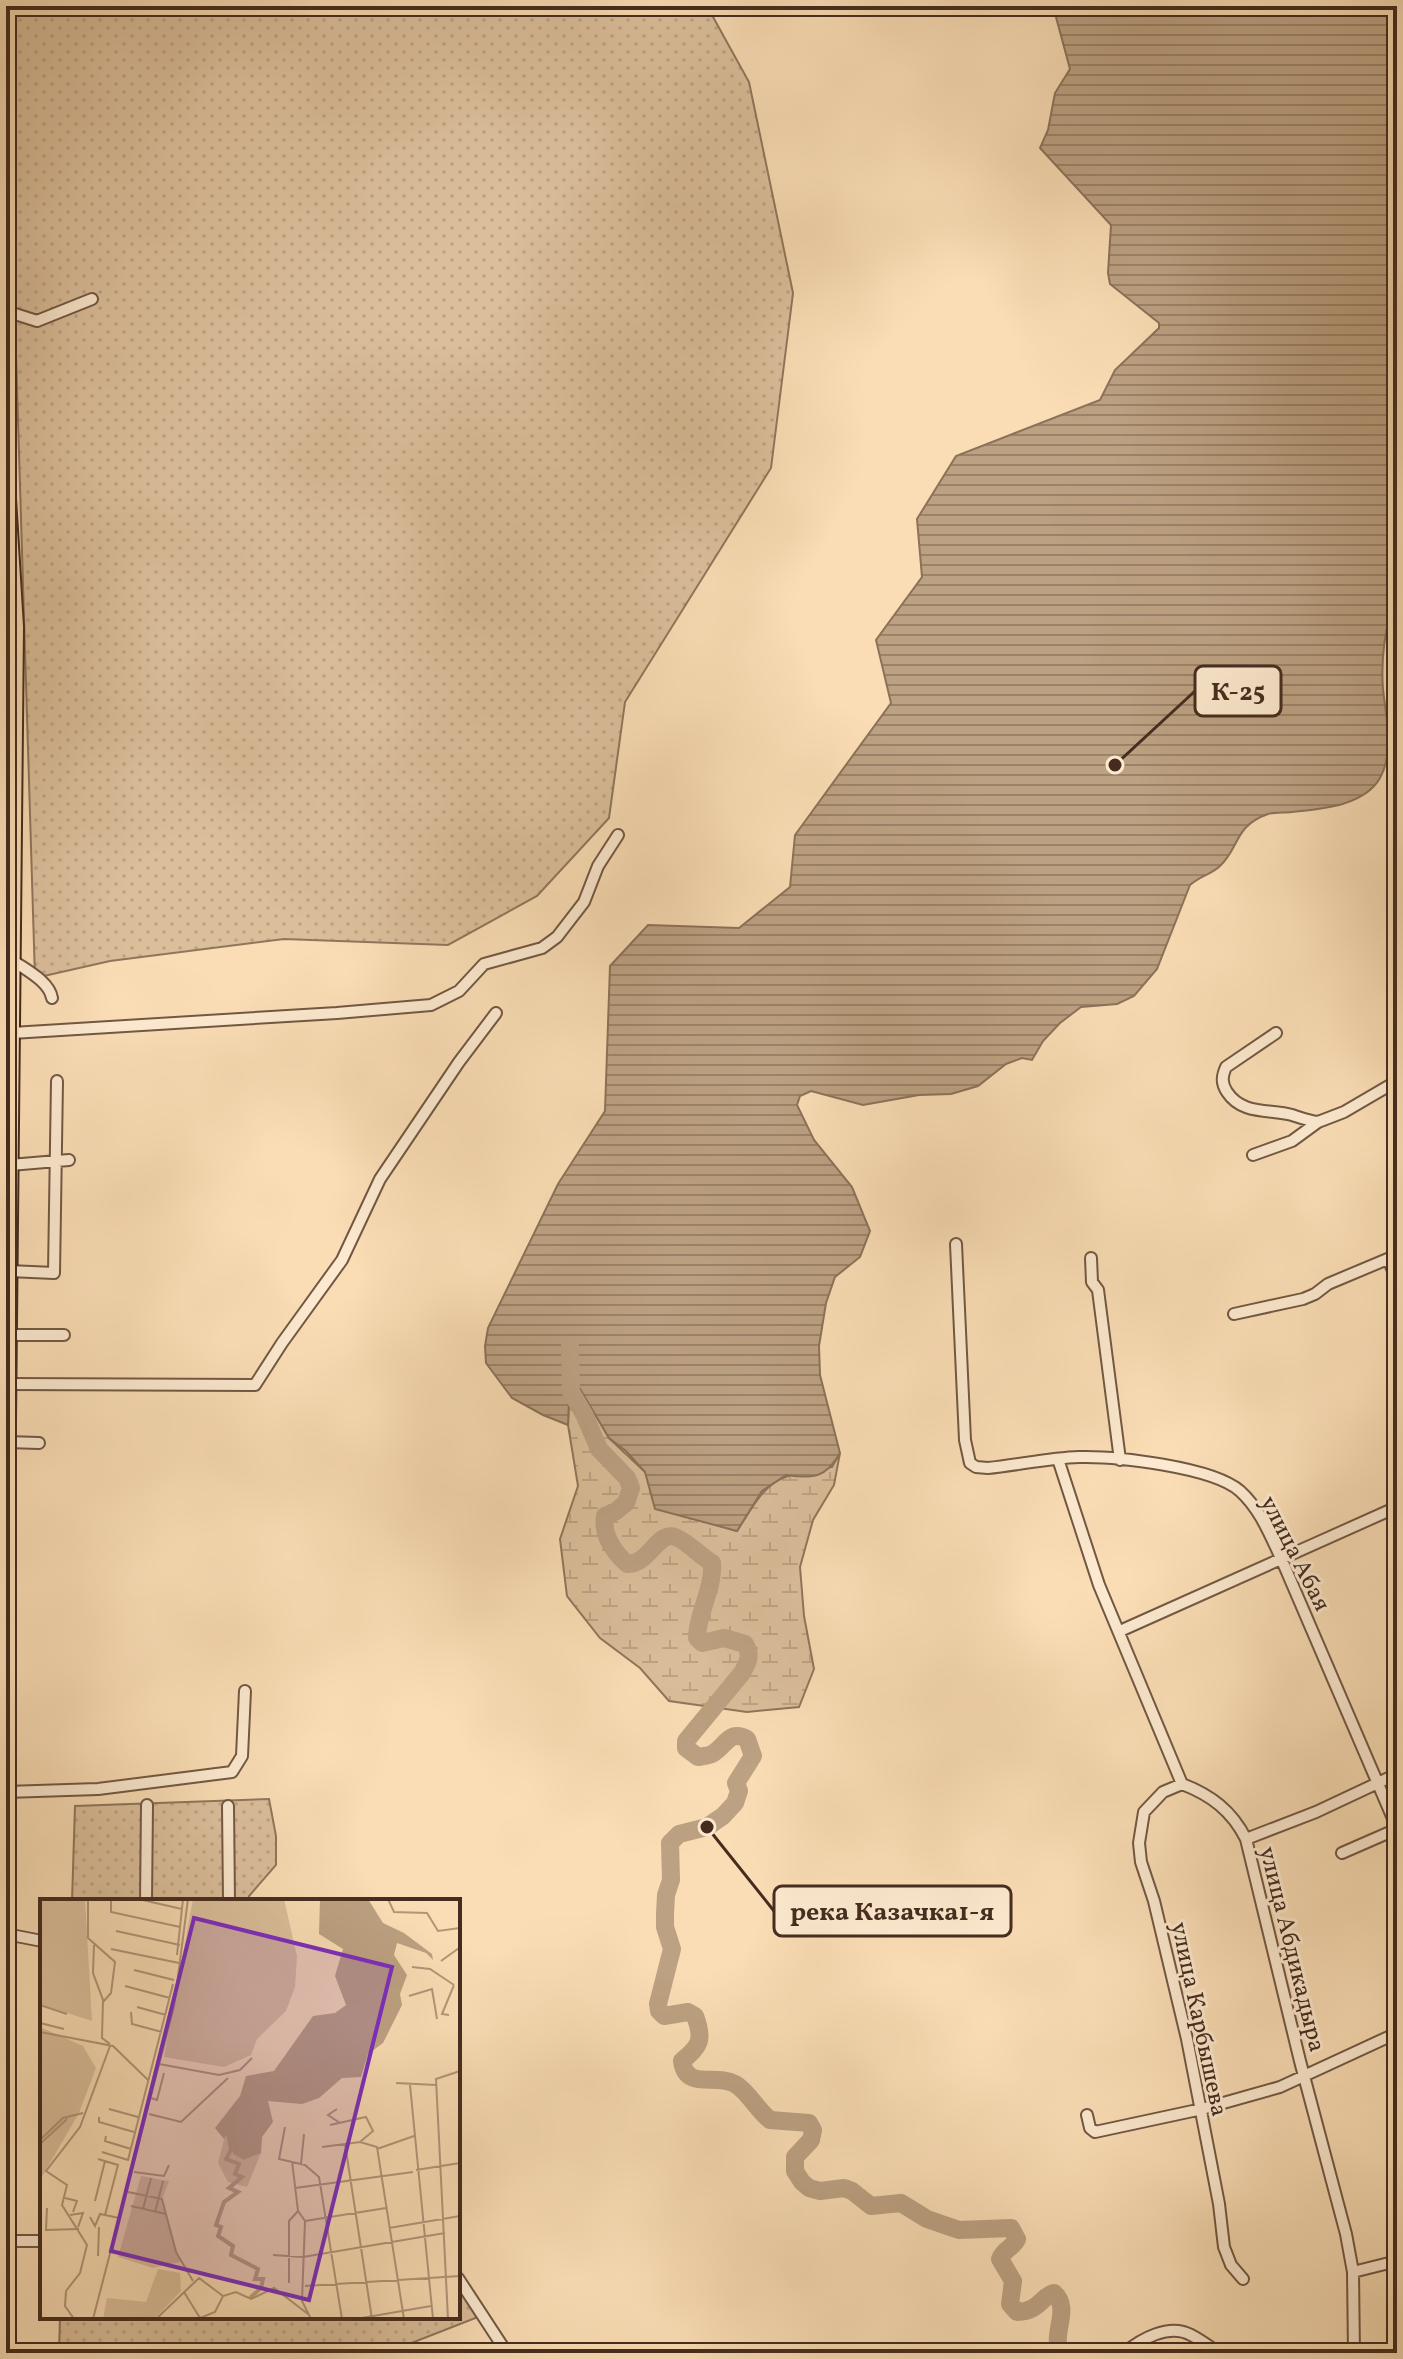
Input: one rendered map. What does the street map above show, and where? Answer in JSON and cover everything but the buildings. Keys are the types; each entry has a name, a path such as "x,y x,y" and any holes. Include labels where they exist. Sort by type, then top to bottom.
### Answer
{"highway":[{"path":"6,482 8,557 15,627 10,697 12,960 6,1520"}],"street":[{"path":"6,314 37,321 92,299"},
{"path":"10,1038 431,1005 459,991 484,964 542,948 557,937 584,902 598,866 618,835"},
{"path":"12,960 45,984 52,998"},
{"path":"7,1384 255,1385 342,1260 380,1179 496,1013"},
{"path":"1276,1033 1226,1067 1222,1082 1225,1089 1233,1100 1247,1108 1318,1122"},
{"path":"9,1271 54,1273 57,1081"},
{"path":"1253,1155 1292,1141 1318,1122 1344,1112 1397,1081"},
{"path":"10,1165 69,1160"},
{"name":"улица Абая","path":"956,1244 967,1458 976,1467 988,1468 1080,1457 1120,1460 1183,1469 1237,1488 1255,1507 1281,1558 1397,1828"},
{"path":"1234,1314 1303,1299 1328,1284 1392,1257 1397,1280"},
{"path":"1091,1258 1120,1460"},
{"path":"8,1335 64,1335"},
{"path":"7,1442 39,1443"},
{"path":"1058,1459 1099,1585 1182,1784"},
{"path":"1120,1631 1397,1507"},
{"path":"6,1792 98,1789 232,1772 242,1756 245,1691"},
{"path":"1246,1839 1316,1812 1397,1774"},
{"name":"улица Абдикадыра","path":"1182,1784 1205,1793 1222,1806 1246,1839 1325,2147 1353,2272 1354,2353"},
{"name":"улица Карбышева","path":"1182,1784 1163,1792 1144,1812 1139,1843 1141,1862 1168,1956 1202,2109 1200,2117 1219,2204 1224,2247 1231,2265 1243,2279"},
{"path":"146,1899 147,1805"},
{"path":"228,1806 229,1899"},
{"path":"1342,1853 1397,1828"},
{"path":"6,1934 40,1941"},
{"path":"1087,2115 1090,2128 1095,2132 1202,2109 1305,2077 1397,2033"},
{"path":"6,2241 40,2241"},
{"path":"1353,2272 1397,2261"},
{"path":"460,2281 507,2353"},
{"path":"1124,2353 1150,2336 1176,2331 1189,2333 1219,2353"}],"green space":[{"path":"6,6 707,6 749,82 793,293 771,468 625,702 609,818 537,896 448,945 284,939 110,961 35,978 14,289 6,224"},
{"path":"570,1370 609,1438 695,1518 737,1531 757,1500 774,1483 796,1474 832,1467 840,1453 834,1485 813,1520 800,1567 804,1616 814,1669 799,1707 747,1712 669,1701 640,1668 600,1638 567,1596 560,1539 578,1486 568,1425"},
{"path":"269,1799 276,1836 276,1865 250,1899 72,1899 75,1806"},
{"path":"460,2291 478,2317 386,2353 59,2353 60,2319 460,2319"}],"shaded area":[{"path":"1053,6 1397,6 1397,600 1386,631 1383,655 1388,734 1385,767 1373,787 1353,800 1316,809 1268,814 1249,825 1220,866 1190,885 1157,969 1134,996 1117,1004 1081,1007 1043,1041 1032,1060 1022,1058 1006,1064 978,1086 951,1094 919,1095 863,1105 811,1091 800,1096 797,1105 814,1140 852,1187 870,1231 860,1257 835,1277 826,1303 819,1346 820,1375 840,1453 829,1468 818,1475 786,1475 762,1491 737,1531 655,1509 645,1472 609,1438 570,1372 568,1425 512,1398 486,1363 488,1328 558,1184 605,1111 610,966 648,925 739,928 790,887 795,835 891,703 876,640 922,577 917,519 956,456 1100,400 1115,370 1159,328 1159,323 1110,284 1111,225 1040,148 1048,130 1055,93 1070,69"}],"waterway":[{"path":"570,1345 571,1392 599,1449 627,1478 631,1488 626,1503 605,1516 605,1530 610,1543 627,1564 641,1559 663,1539 675,1537 712,1563 697,1638 702,1643 724,1638 745,1644 749,1655 742,1673 686,1741 686,1748 698,1757 712,1754 732,1737 747,1739 753,1756 736,1783 739,1791 735,1803 707,1827 679,1834 670,1843 671,1880 666,1895 665,1927 672,1949 658,2004 664,2016 688,2012 695,2016 700,2037 693,2051 682,2061 685,2070 696,2079 735,2084 770,2120 809,2123 813,2130 811,2140 795,2157 795,2171 809,2188 820,2191 844,2188 871,2206 901,2203 927,2219 959,2230 1011,2228 1017,2239 1000,2259 1013,2281 1010,2304 1017,2312 1025,2311 1054,2293 1061,2307 1058,2338 1061,2353"}],"place":[{"name":"К-25","path":"1115,765"},
{"name":"река Казачка1-я","path":"707,1827"}]}
